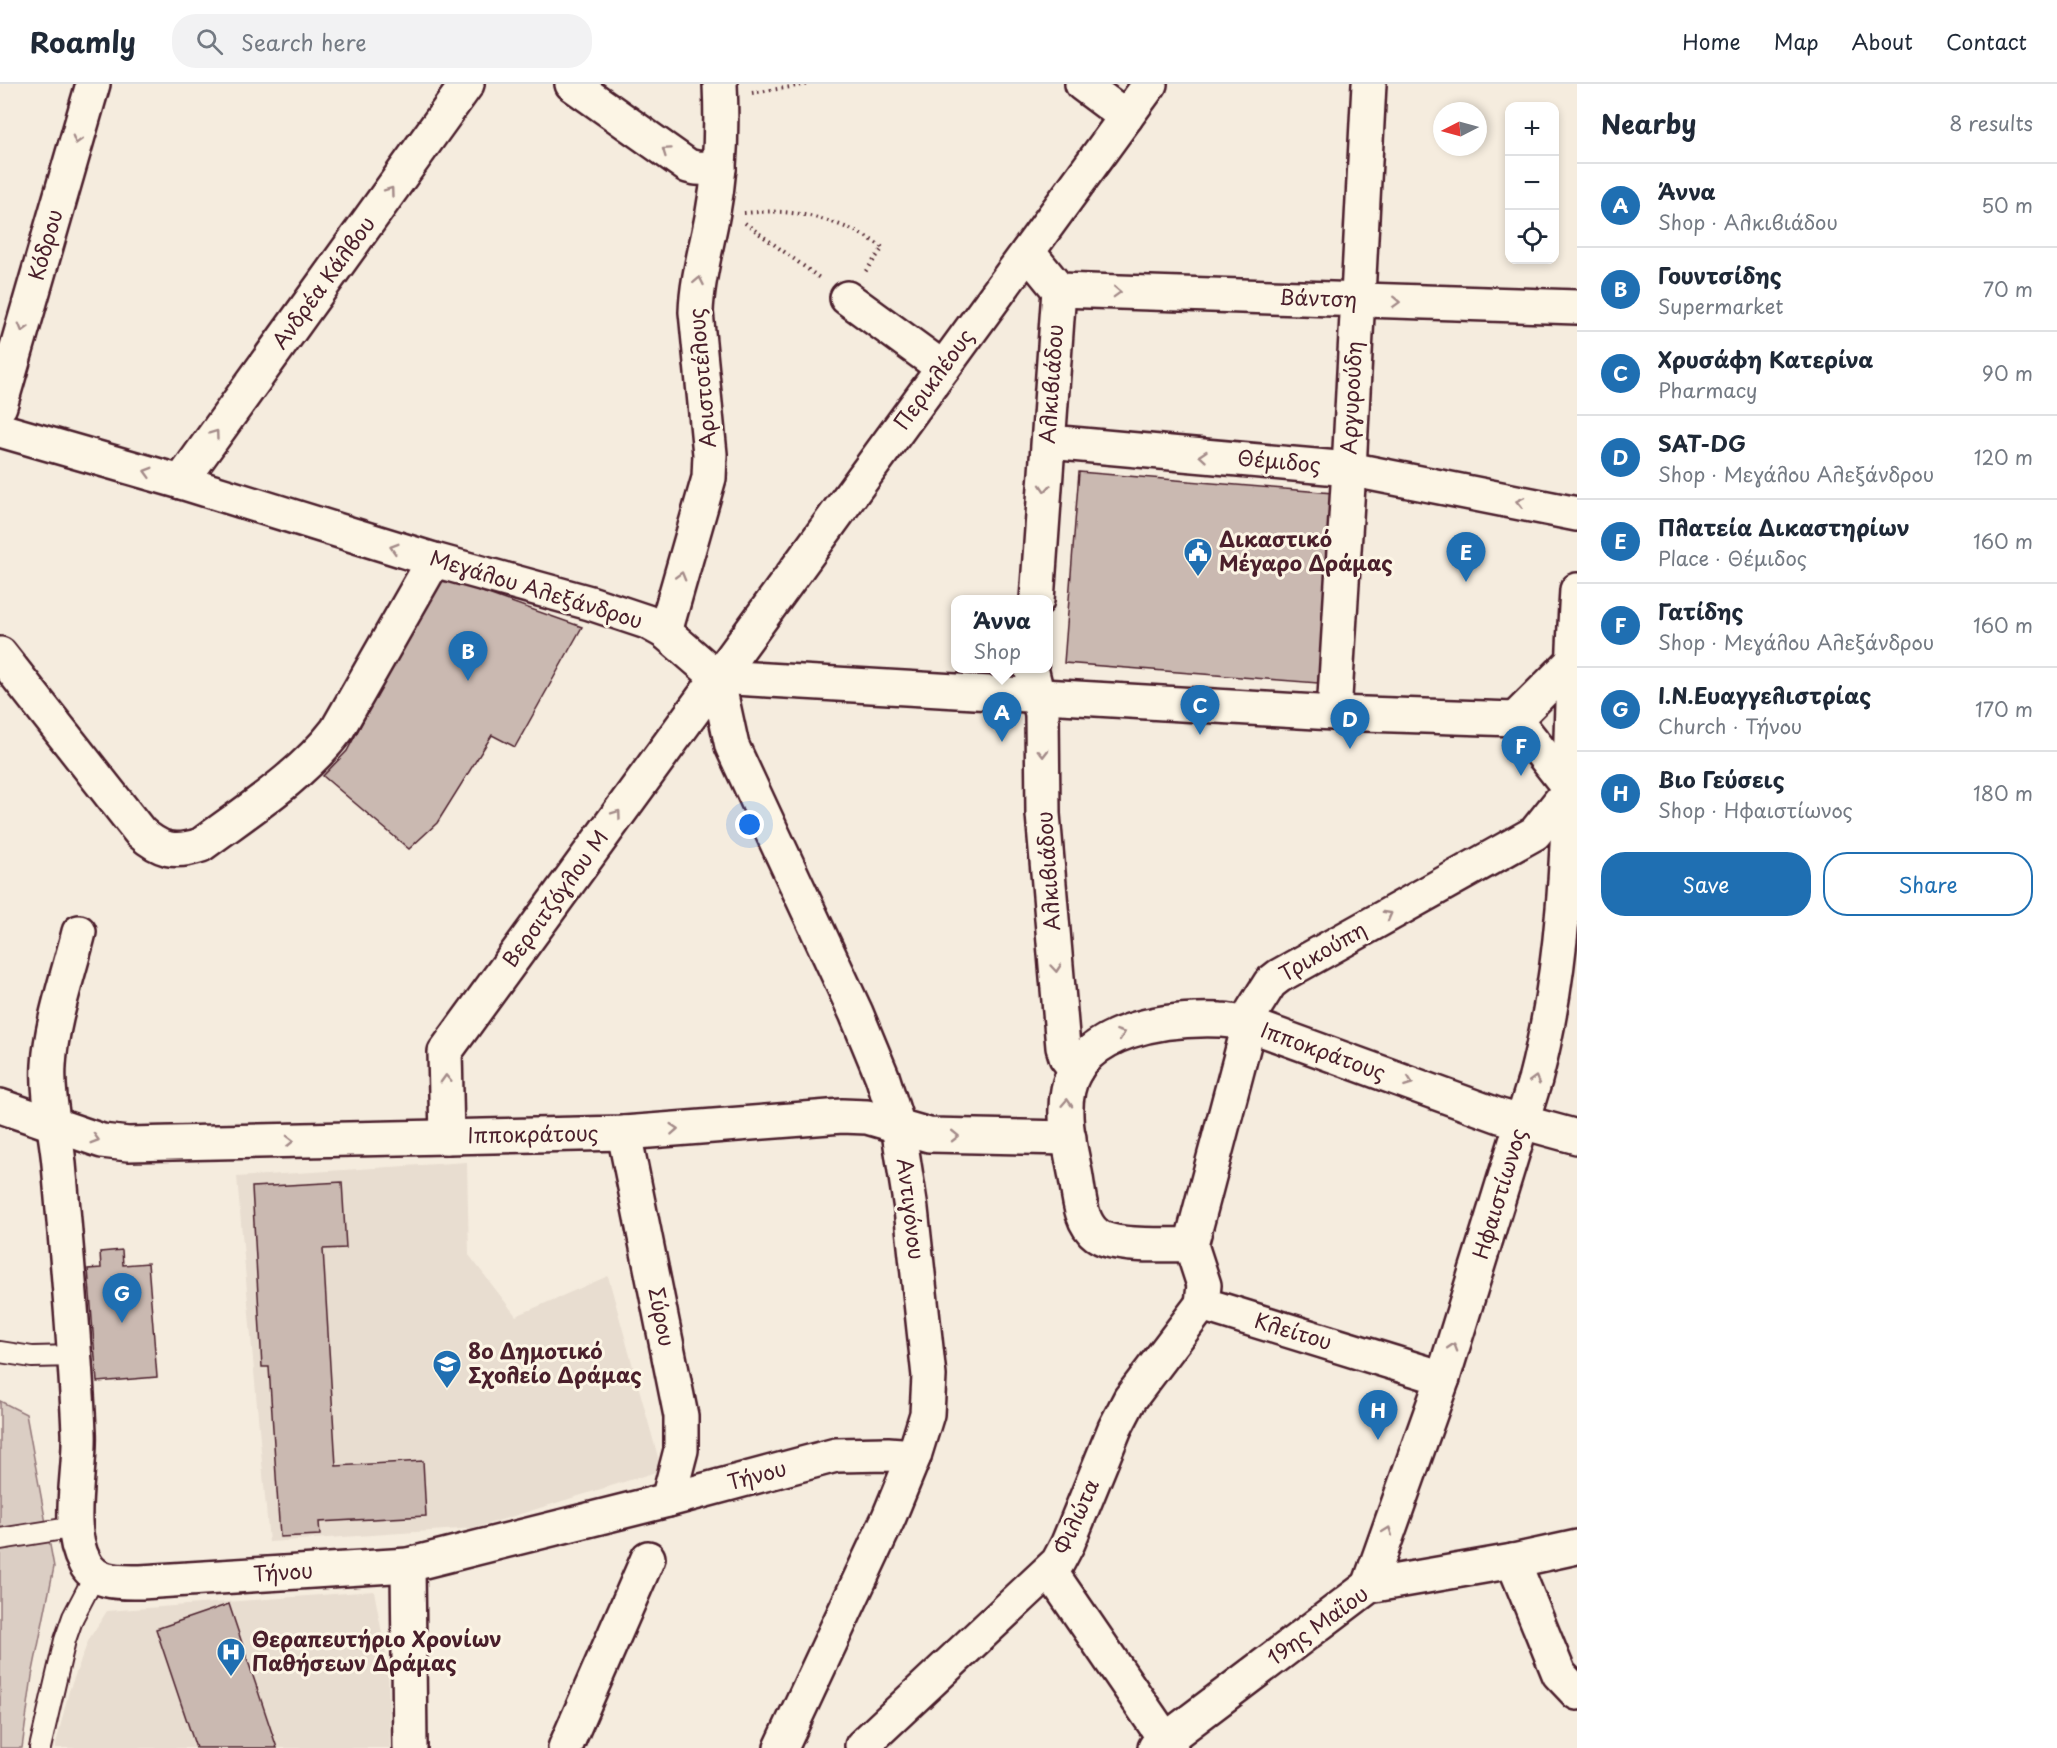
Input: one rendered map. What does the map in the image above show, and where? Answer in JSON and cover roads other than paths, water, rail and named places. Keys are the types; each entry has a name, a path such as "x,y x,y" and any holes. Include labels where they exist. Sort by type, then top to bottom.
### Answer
{"street":[{"name":"Κόδρου","path":"0,406 93,84"},
{"name":"Ανδρέα Κάλβου","path":"181,482 467,84"},
{"path":"572,84 688,166 719,169"},
{"path":"1082,84 1126,117"},
{"path":"1148,88 1177,84"},
{"name":"Αργυρούδη","path":"1334,713 1369,84"},
{"name":"Περικλέους","path":"717,676 1148,88"},
{"name":"Αριστοτέλους","path":"665,632 709,478 710,454 696,312 697,289 723,207 719,169 720,90"},
{"path":"1028,252 1059,290"},
{"name":"Βάντση","path":"1059,290 1577,307"},
{"name":"Αλκιβιάδου","path":"1036,595 1059,290"},
{"path":"847,298 943,368"},
{"name":"Μεγάλου Αλεξάνδρου","path":"0,430 648,622 665,632 717,676"},
{"name":"Θέμιδος","path":"1049,442 1349,469 1577,514"},
{"path":"0,654 140,832 158,846 179,850 201,845 315,757 337,730 434,560"},
{"name":"Ηφαιστίωνος","path":"1369,1586 1443,1378 1540,1062 1553,1009 1561,952 1574,789 1577,590"},
{"path":"717,676 1035,682 1334,713 1515,719 1575,660"},
{"name":"Αντιγόνου","path":"717,676 732,746 856,1013 882,1076 898,1126 911,1209 929,1376 927,1414 914,1456 889,1517 781,1748"},
{"name":"Βερσιτζόγλου Μ","path":"447,1137 445,1052 717,676"},
{"name":"Αλκιβιάδου","path":"1035,682 1042,714 1043,814 1063,1047 1066,1057 1076,1070"},
{"path":"1515,719 1574,789"},
{"name":"Τρικούπη","path":"1191,1245 1248,1025 1259,999 1270,983 1535,833 1574,789"},
{"path":"79,932 52,1038 48,1086 59,1161 75,1356 79,1436 76,1527 78,1545 84,1561 95,1575"},
{"name":"Ιπποκράτους","path":"1076,1070 1088,1054 1113,1036 1141,1028 1189,1021 1220,1020 1248,1025 1500,1116 1577,1137"},
{"path":"1076,1070 1066,1103 1069,1138 1084,1217 1096,1235 1116,1243 1191,1245 1204,1284 1202,1304"},
{"name":"Ιπποκράτους","path":"0,1107 102,1141 128,1144 624,1133 842,1116 867,1117 929,1135 1069,1138"},
{"name":"Σύρου","path":"624,1133 681,1416 681,1450 668,1500"},
{"name":"Κλείτου","path":"1202,1304 1443,1378"},
{"name":"Φιλώτα","path":"863,1748 862,1746 1050,1571 1068,1543 1130,1399 1202,1304"},
{"name":"Τήνου","path":"95,1575 108,1581 141,1582 408,1565 836,1455 914,1456"},
{"name":"19ης Μαΐου","path":"1164,1746 1369,1586 1513,1561 1577,1547"},
{"path":"565,1748 648,1558"},
{"path":"1513,1561 1559,1674 1577,1693"},
{"path":"408,1565 410,1748"},
{"path":"1050,1571 1164,1746"}],"lane":[{"path":"0,1352 32,1357 75,1356"},
{"path":"0,1539 76,1527"},
{"path":"40,1748 65,1640 73,1617 95,1575"}],"place":[{"name":"Δικαστικό Μέγαρο Δράμας","path":"1198,578"},
{"name":"Πλατεία Δικαστηρίων","path":"1466,582"},
{"name":"Γουντσίδης","path":"468,681"},
{"name":"Χρυσάφη Κατερίνα","path":"1200,735"},
{"name":"Άννα","path":"1002,742"},
{"name":"SAT-DG","path":"1350,749"},
{"name":"Γατίδης","path":"1521,776"},
{"name":"Ι.Ν.Ευαγγελιστρίας","path":"122,1323"},
{"name":"8ο Δημοτικό Σχολείο Δράμας","path":"447,1390"},
{"name":"Βιο Γεύσεις","path":"1378,1440"},
{"name":"Θεραπευτήριο Χρονίων Παθήσεων Δράμας","path":"231,1678"}]}
